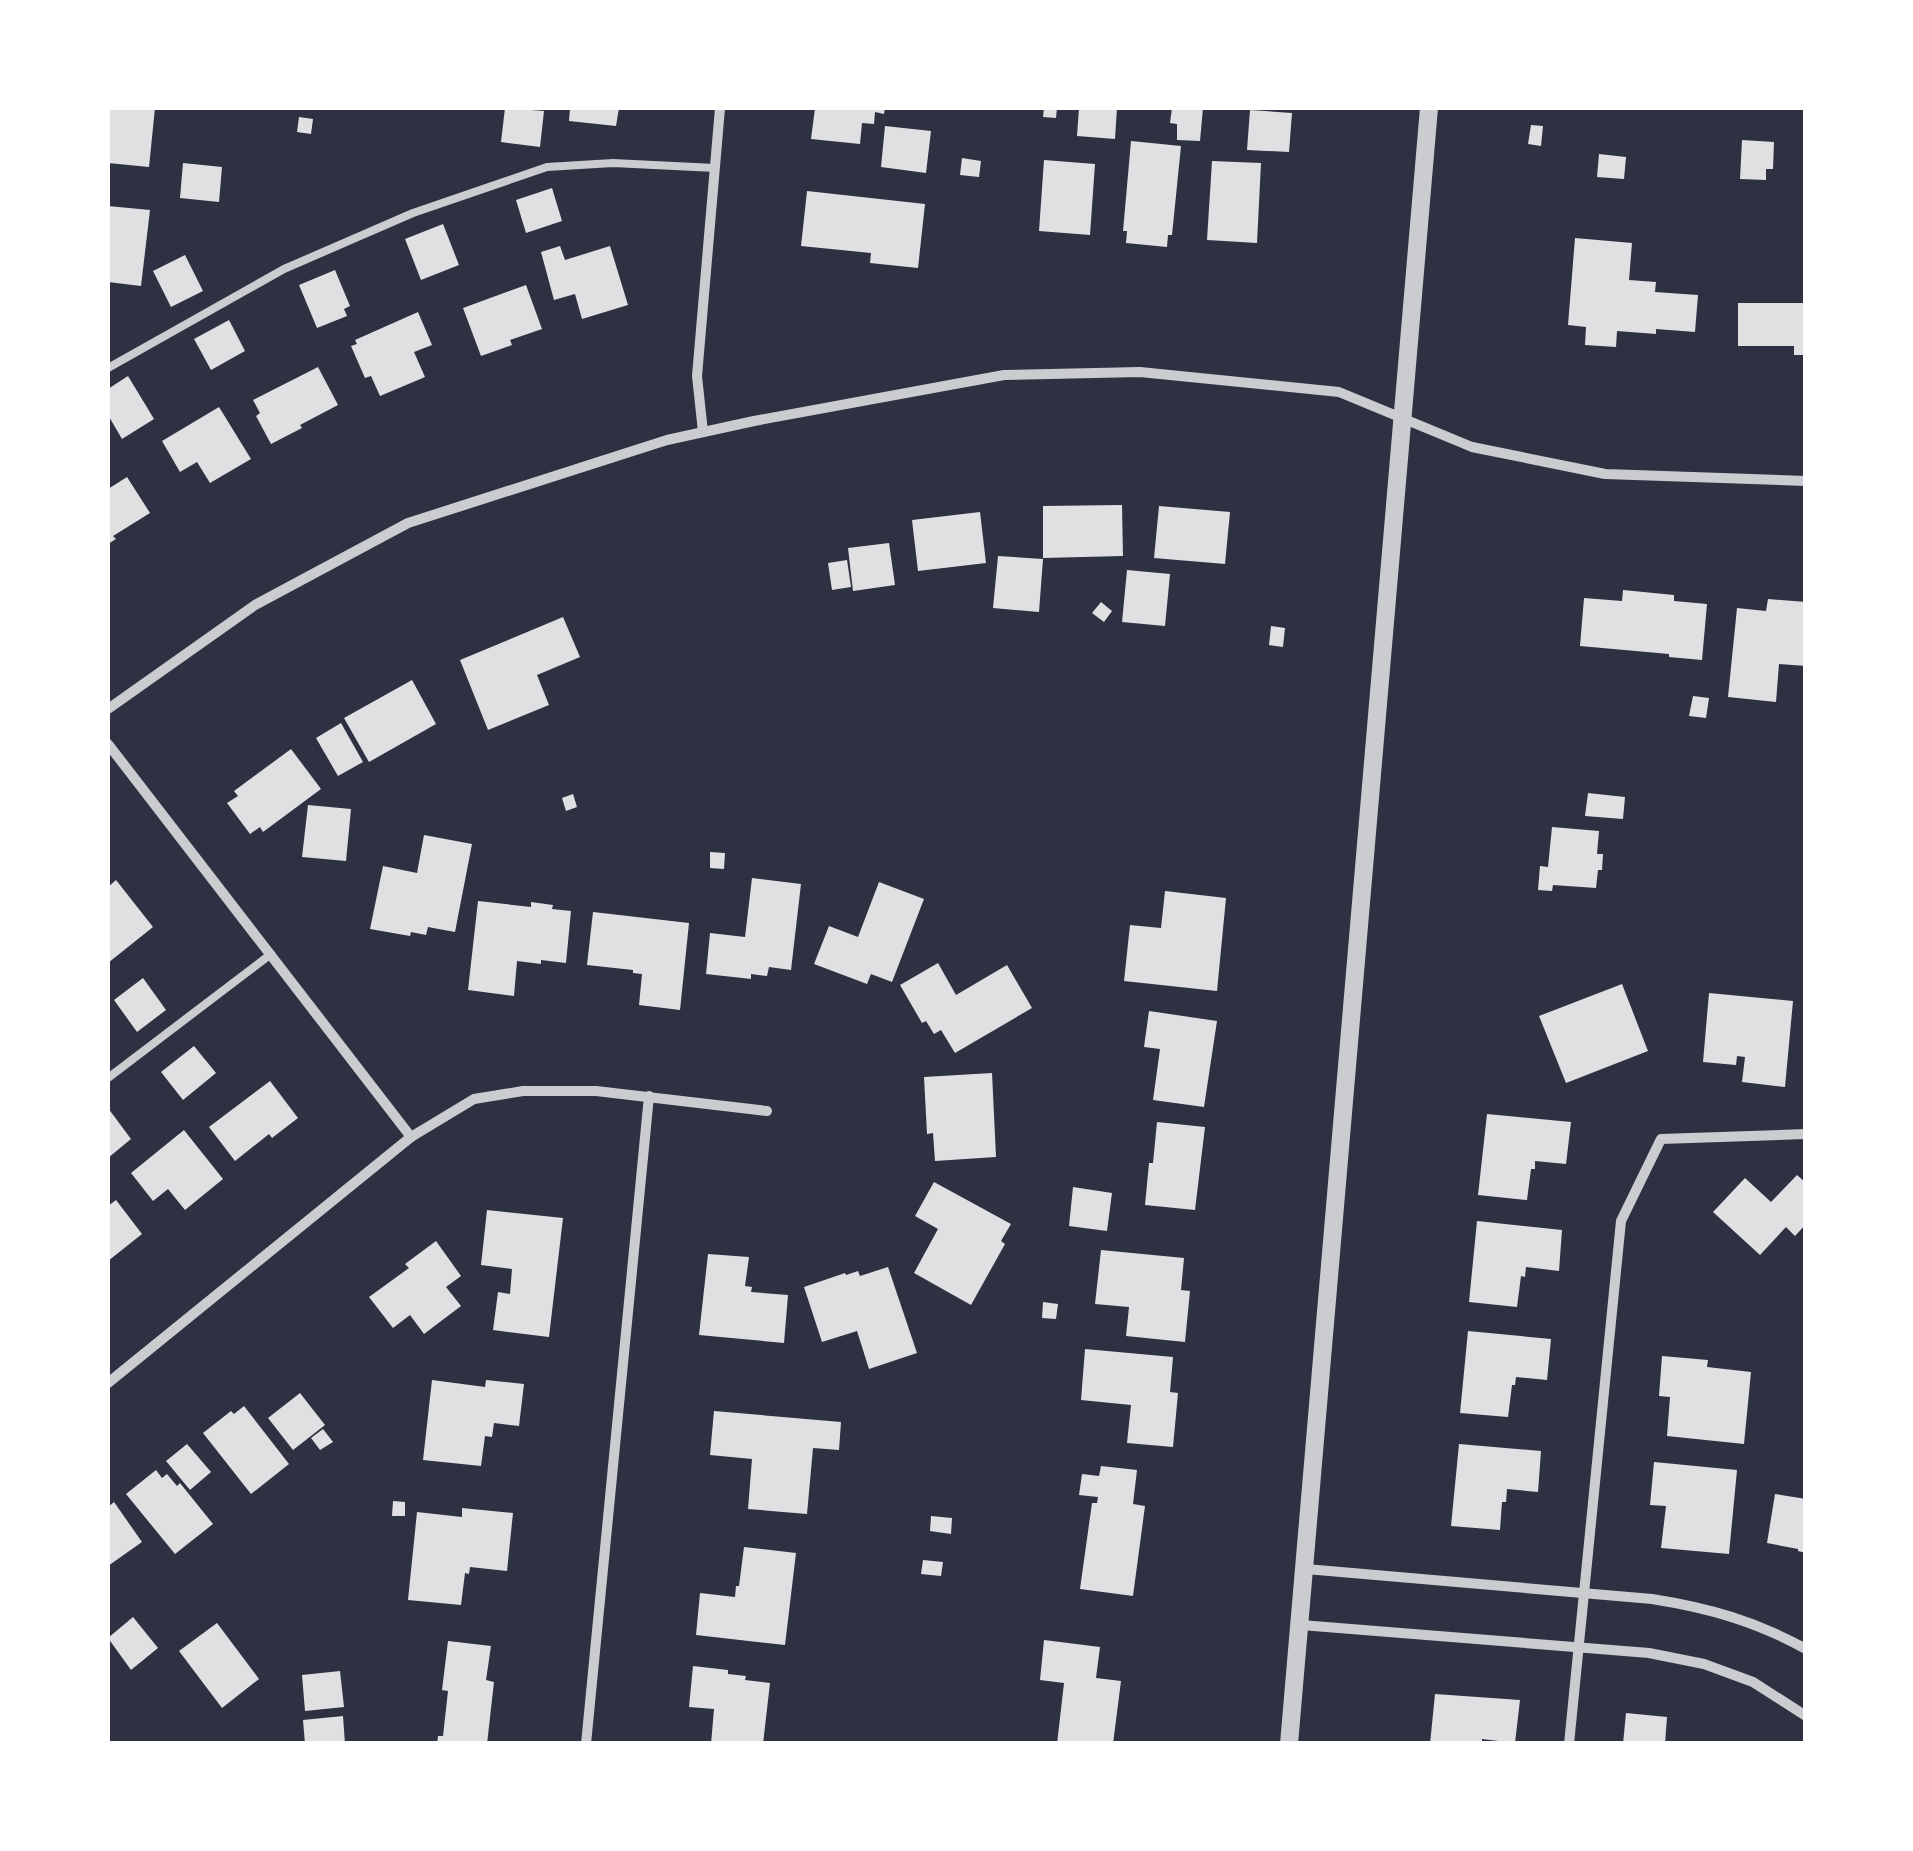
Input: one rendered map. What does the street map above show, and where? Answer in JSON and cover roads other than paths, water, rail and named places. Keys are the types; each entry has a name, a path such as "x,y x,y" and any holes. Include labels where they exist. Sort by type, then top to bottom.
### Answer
{"street":[{"path":"703,432 696,376 720,108"},
{"path":"1289,1744 1428,108"},
{"path":"108,709 255,605 408,523 667,440 1004,375 1140,372 1339,392 1472,447 1605,474 1806,481"},
{"path":"108,744 410,1138"},
{"path":"108,1384 410,1138 474,1099 522,1091 596,1091 767,1111"},
{"path":"586,1744 649,1096"},
{"path":"1569,1744 1621,1221 1661,1138 1806,1134"},
{"path":"1306,1569 1691,1605 1765,1628 1806,1649"},
{"path":"1301,1625 1649,1654 1704,1664 1754,1682 1806,1716"}],"lane":[{"path":"108,368 284,270 413,213 547,167 613,163 715,168"},
{"path":"108,1078 272,954"}]}
